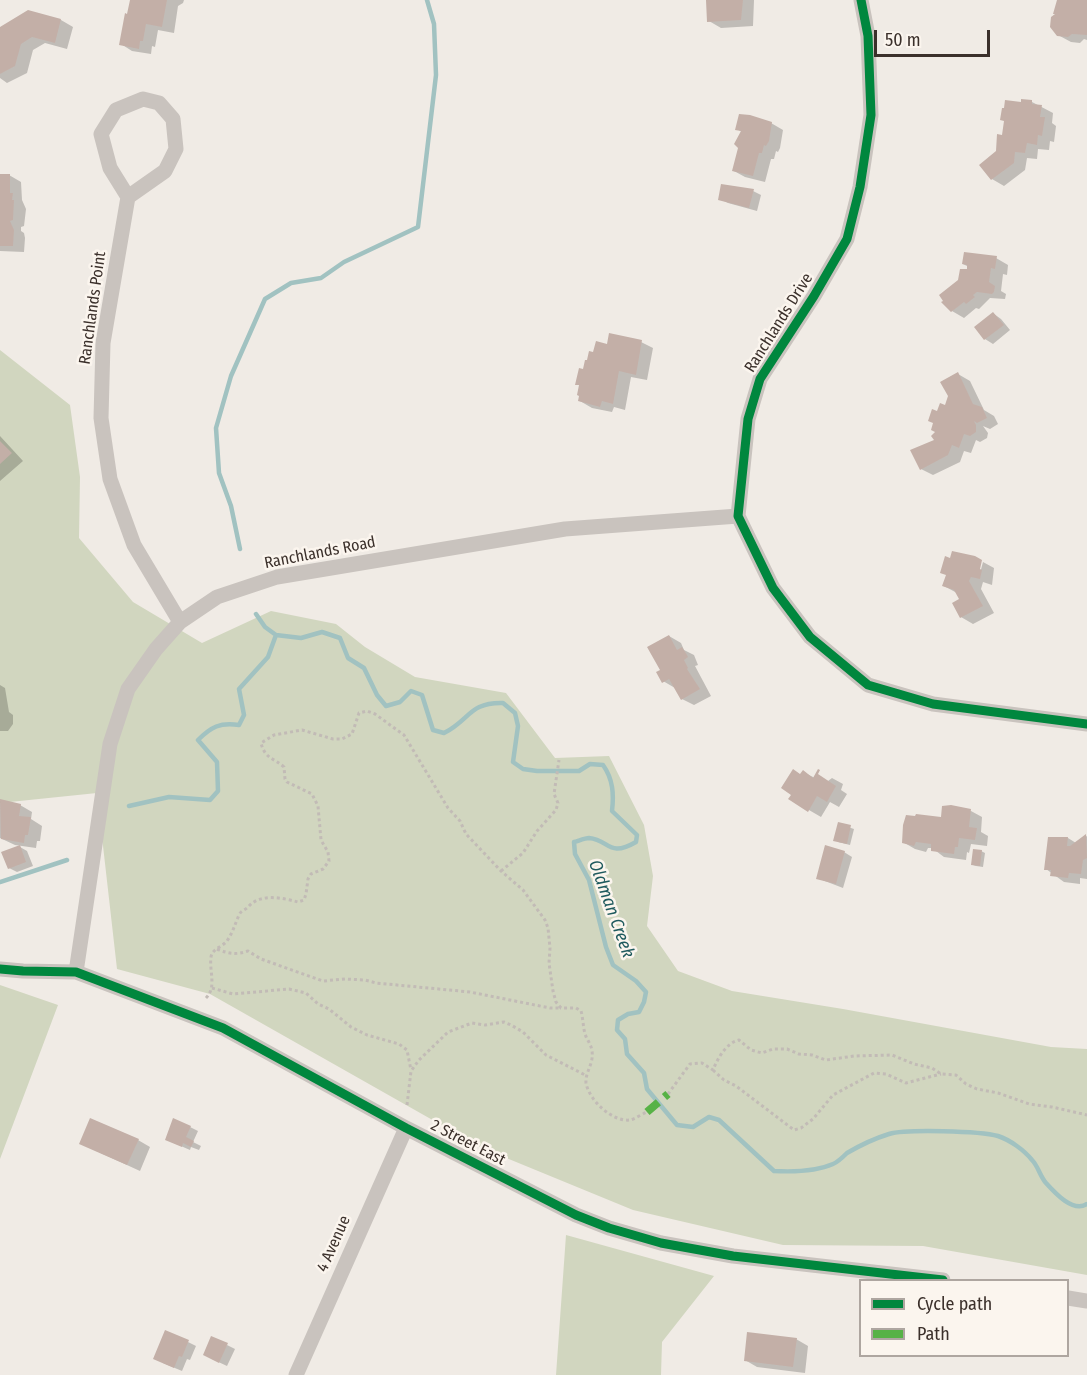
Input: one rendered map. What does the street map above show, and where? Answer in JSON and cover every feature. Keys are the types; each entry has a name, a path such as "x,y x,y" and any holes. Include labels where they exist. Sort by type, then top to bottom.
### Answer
{"street":[{"name":"Ranchlands Drive","path":"738,516 748,419 760,379 814,296 846,239 860,187 871,115 868,36 861,0"},
{"path":"143,99 159,103 173,119 177,149 165,171 128,197 110,168 101,134 116,110 143,99"},
{"name":"Ranchlands Point","path":"128,197 103,343 101,418 110,479 134,545 180,622"},
{"name":"Ranchlands Road","path":"76,972 110,744 128,689 156,649 180,622 217,597 276,577 565,529 738,516"},
{"path":"738,516 773,588 810,637 868,685 933,704 1087,724"},
{"name":"2 Street East","path":"0,969 76,972 223,1028 406,1128 576,1215 609,1228 661,1243 733,1256 926,1279"},
{"name":"4 Avenue","path":"296,1375 406,1128"},
{"path":"1069,1298 1087,1301"}],"path":[{"path":"206,998 212,988 211,958 213,952 231,935 242,911 252,902 276,897 285,897 298,902 304,900 311,874 323,869 329,861 328,852 321,840 318,806 312,794 287,783 284,767 271,759 261,743 274,735 302,730 333,740 342,739 352,734 359,712 367,711 375,714 404,735 448,808 460,821 466,834 501,871 523,890 548,928 553,991 556,1002 561,1008"},
{"path":"501,871 523,853 537,831 556,810 558,803 554,794 559,760"},
{"path":"217,949 228,954 248,951 323,981 365,980 470,992 550,1008 576,1008 581,1011 586,1037 593,1052 586,1083 598,1104 610,1114 621,1119 631,1120 647,1112"},
{"path":"212,988 233,994 289,989 306,993 351,1027 367,1035 399,1044 407,1050 411,1071 407,1104"},
{"path":"411,1071 448,1032 472,1023 485,1025 504,1022 523,1032 546,1054 587,1076"},
{"path":"713,1070 717,1059 732,1042 739,1040 751,1050 762,1053 773,1049 787,1049 826,1060 854,1056 892,1055 932,1068 940,1074"},
{"path":"668,1094 690,1064 702,1063 794,1130 813,1119 833,1095 874,1073 886,1074 906,1083 940,1074 956,1075 966,1084 977,1089 998,1093 1029,1104 1087,1115"}],"green space":[{"path":"0,350 70,405 80,477 79,538 133,602 202,643 271,611 336,624 365,647 415,677 506,693 555,758 609,756 644,825 653,876 647,926 678,971 732,991 1051,1047 1087,1049 1087,1275 923,1246 783,1245 633,1210 482,1148 210,994 117,969 97,793 0,803"},
{"path":"0,985 58,1005 0,1159"},
{"path":"566,1235 714,1276 662,1342 661,1375 556,1375"}],"building":[{"path":"130,0 167,0 162,27 146,24 139,49 119,45"},
{"path":"706,0 743,0 741,20 707,22"},
{"path":"1057,0 1087,0 1087,35 1057,36 1050,27"},
{"path":"28,10 61,19 55,43 32,37 21,44 15,66 0,74 0,27"},
{"path":"1021,99 1032,100 1032,104 1042,105 1040,117 1045,117 1042,136 1038,135 1037,145 1027,143 1025,153 1015,152 1014,163 991,180 979,165 996,151 997,134 1002,135 1004,121 1000,120 1005,100 1021,102"},
{"path":"739,114 772,122 769,141 766,146 764,145 762,153 759,153 753,176 732,171 738,148 734,144 741,131 735,130"},
{"path":"0,174 10,174 10,193 13,193 12,200 14,200 13,220 10,221 14,230 13,246 0,246"},
{"path":"721,184 754,189 749,208 718,200"},
{"path":"964,252 997,256 995,269 991,268 989,282 995,286 994,292 992,294 977,292 973,295 975,297 966,304 964,302 951,312 941,302 943,301 939,295 958,280 960,269 967,269 967,265 962,264"},
{"path":"993,312 1004,325 984,340 974,327"},
{"path":"609,333 642,340 636,375 619,371 613,404 602,401 600,407 578,401 579,385 575,385 579,368 583,369 589,351 593,352 596,341 607,344"},
{"path":"958,372 973,404 982,407 987,418 977,423 974,421 976,432 970,436 964,434 959,448 952,445 948,455 920,470 910,450 934,440 931,436 935,432 931,430 933,423 928,421 932,409 937,411 940,403 945,405 948,396 940,382"},
{"path":"0,441 12,453 0,464"},
{"path":"952,551 975,556 982,560 980,579 971,577 969,581 983,606 960,618 952,603 959,599 954,590 942,586 946,575 940,573 945,556 950,558"},
{"path":"669,635 677,650 682,647 687,655 688,657 684,660 687,669 700,689 681,700 669,679 662,683 656,672 660,670 647,647"},
{"path":"793,769 800,774 803,770 813,778 818,769 820,770 818,774 836,786 827,802 817,796 808,812 788,799 791,795 781,788"},
{"path":"0,799 21,804 19,816 31,817 24,843 1,839"},
{"path":"951,805 971,809 969,827 977,828 975,840 959,838 954,854 931,851 931,844 916,842 914,846 902,843 906,815 941,817 942,806"},
{"path":"838,822 851,825 847,844 833,841"},
{"path":"1086,834 1087,858 1083,860 1081,874 1069,873 1068,878 1050,876 1051,870 1044,870 1048,837 1068,837 1067,846 1070,846"},
{"path":"20,845 26,862 8,869 1,852"},
{"path":"825,845 845,851 836,884 816,879"},
{"path":"973,849 982,850 980,866 971,865"},
{"path":"90,1118 139,1139 127,1165 79,1144"},
{"path":"173,1118 191,1126 186,1137 194,1141 191,1147 183,1143 182,1147 165,1140"},
{"path":"165,1330 189,1340 182,1357 179,1356 174,1368 153,1359"},
{"path":"747,1332 797,1338 793,1367 744,1361"},
{"path":"211,1336 228,1343 219,1363 203,1355"}],"waterway":[{"path":"240,549 231,506 219,473 216,428 231,376 265,299 291,283 321,278 344,262 418,227 436,75 434,24 427,0"},
{"path":"256,614 265,627 276,635"},
{"name":"Oldman Creek","path":"276,635 301,638 322,632 340,638 348,658 364,668 377,695 386,706 400,702 411,691 422,695 433,730 444,733 483,705 503,703 515,713 518,726 513,762 523,769 579,771 590,764 603,765 612,787 612,811 637,835 636,842 627,847 614,848 596,839 586,838 574,842 575,854 589,880 606,947 613,965 636,981 646,992 639,1012 628,1014 618,1020 617,1030 625,1039 627,1054 644,1073 647,1089 677,1125 693,1127 709,1117 719,1120 774,1171 804,1171 826,1167 862,1145 898,1132 989,1134 1012,1143 1025,1153 1034,1162 1046,1183 1065,1201 1076,1206 1087,1204"},
{"path":"129,806 169,797 210,800 218,791 217,762 198,740 216,726 239,725 244,715 239,689 268,657 276,635"},
{"path":"0,882 67,860"}],"marked path":[{"path":"647,1112 668,1094"}],"cycle path":[{"path":"861,0 868,36 871,115 860,187 847,239 814,296 760,379 748,419 738,516 773,588 810,637 868,685 933,704 1087,724"},
{"path":"0,969 76,972 223,1028 406,1128 576,1215 609,1228 661,1243 733,1256 934,1279"}]}
